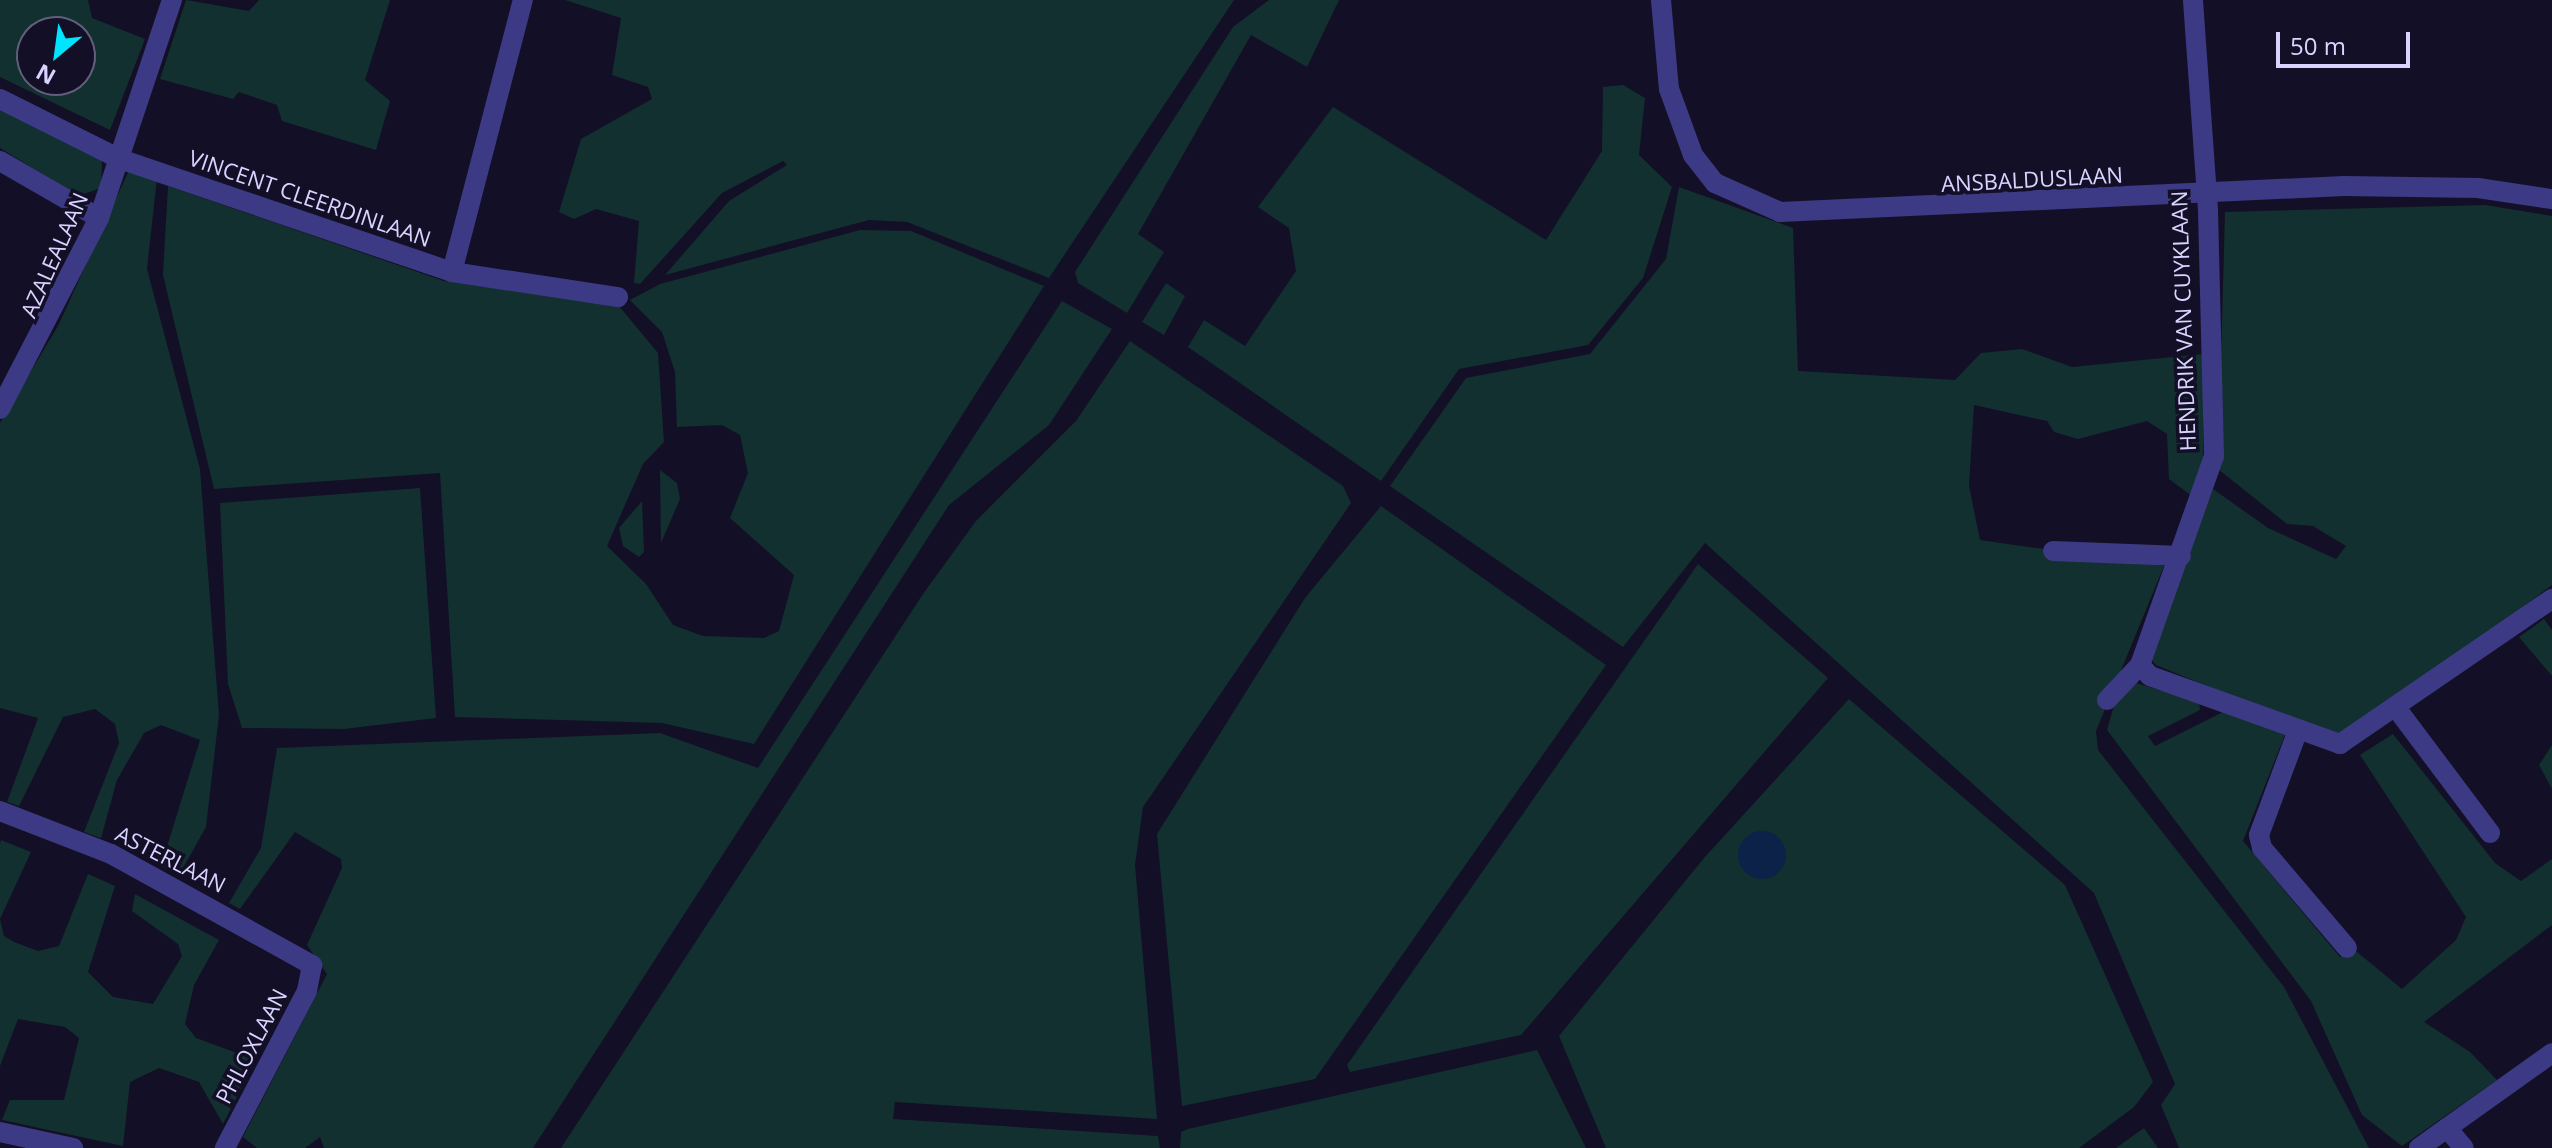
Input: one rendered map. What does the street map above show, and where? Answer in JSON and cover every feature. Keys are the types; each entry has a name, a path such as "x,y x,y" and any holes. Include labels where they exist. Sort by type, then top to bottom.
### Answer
{"street":[{"name":"AZALEALAAN","path":"0,409 99,218 172,0"},
{"path":"452,272 523,0"},
{"name":"ANSBALDUSLAAN","path":"1661,0 1669,89 1693,155 1715,183 1768,208 1811,215 2206,192 2478,188 2552,199"},
{"name":"HENDRIK VAN CUYKLAAN","path":"2140,665 2214,456 2206,192 2193,0"},
{"name":"VINCENT CLEERDINLAAN","path":"0,99 120,159 452,272 618,297"},
{"path":"0,161 99,218"},
{"path":"2053,551 2181,556"},
{"path":"2107,700 2140,665 2150,676 2298,730 2350,742 2552,599"},
{"path":"2397,709 2490,833"},
{"path":"2298,730 2259,835 2347,948"},
{"name":"ASTERLAAN","path":"0,811 111,854 312,965"},
{"name":"PHLOXLAAN","path":"225,1148 307,991 312,965"},
{"path":"2419,1148 2552,1053"},
{"path":"2447,1128 2464,1148"},
{"path":"0,1132 73,1148"}],"green space":[{"path":"0,0 88,0 92,16 16,16 16,85 0,77"},
{"path":"186,0 249,11 259,0 390,0 365,80 390,101 376,150 282,121 277,105 239,92 233,99 160,79"},
{"path":"565,0 1234,0 1049,278 907,222 869,220 665,275 729,201 787,165 783,161 722,193 640,284 634,283 639,221 596,209 574,219 559,212 581,139 652,99 648,87 612,75 621,18"},
{"path":"1269,0 1339,0 1307,67 1251,35 1138,234 1164,252 1127,313 1078,283 1075,272 1233,27"},
{"path":"96,20 145,39 110,130 39,96 96,96"},
{"path":"1623,85 1645,98 1639,155 1672,187 1643,278 1588,345 1459,369 1381,481 1188,347 1204,320 1245,346 1296,271 1289,228 1258,207 1333,107 1546,240 1602,151 1603,87"},
{"path":"0,109 102,161 101,188 78,196 0,148"},
{"path":"130,168 157,178 147,269 200,469 219,715 206,827 179,875 161,866 200,740 161,725 144,733 117,780 101,838 84,832 119,743 115,724 95,709 63,717 19,806 7,802 38,718 0,708 0,423 58,326"},
{"path":"168,186 444,281 619,306 658,353 664,442 643,464 607,546 646,584 673,625 703,636 764,638 779,631 794,575 730,518 748,473 740,435 722,425 677,427 675,372 662,332 630,300 660,284 860,230 911,231 1044,286 754,744 662,723 455,717 440,473 214,489 163,275"},
{"path":"1679,187 1793,228 1798,371 1955,380 1981,353 2022,349 2072,367 2203,354 2203,467 2192,496 2169,479 2167,434 2147,421 2078,439 2054,432 2047,421 1974,405 1969,486 1980,540 2164,566 2096,731 2098,750 2284,987 2369,1148 2179,1148 2161,1105 2175,1084 2094,893 1705,543 1623,647 1390,486 1466,378 1590,354 1666,259"},
{"path":"2485,205 2552,216 2552,585 2359,730 2333,738 2156,665 2150,658 2213,489 2268,528 2336,559 2346,546 2313,526 2287,524 2218,469 2225,212"},
{"path":"1166,283 1185,296 1164,335 1142,322"},
{"path":"1062,301 1112,329 1049,425 949,505 533,1148 324,1148 320,1137 305,1148 257,1148 243,1137 327,974 307,945 342,868 341,859 295,832 240,909 229,903 261,848 277,748 660,733 758,768"},
{"path":"1130,341 1343,486 1351,503 1143,807 1135,865 1157,1119 895,1102 893,1119 1158,1136 1160,1148 561,1148 923,594 976,521 1076,421"},
{"path":"660,470 677,483 680,499 661,543"},
{"path":"420,488 436,718 344,729 242,728 228,684 220,503"},
{"path":"642,501 644,552 639,557 623,546 619,528"},
{"path":"1381,506 1606,665 1315,1079 1182,1106 1157,834 1305,598"},
{"path":"1698,564 1828,678 1521,1035 1350,1072 1347,1065"},
{"path":"2544,619 2552,630 2552,676 2519,637"},
{"path":"2133,682 2199,702 2200,710 2148,736 2155,746 2225,711 2286,732 2243,841 2340,957 2351,947 2402,989 2456,940 2466,917 2360,755 2393,734 2495,863 2521,881 2552,859 2552,925 2424,1022 2470,1052 2497,1080 2402,1146 2362,1115 2311,1001 2107,730 2114,705"},
{"path":"1849,699 2065,885 2153,1082 2134,1107 2079,1148 1606,1148 1559,1036 1704,858"},
{"path":"2552,745 2552,789 2539,765"},
{"path":"1,840 31,852 0,919 0,843"},
{"path":"88,874 115,886 88,972 113,997 153,1004 182,956 178,944 132,911 135,894 219,940 194,985 185,1024 196,1038 256,1060 223,1124 199,1082 159,1068 130,1082 123,1146 2,1120 10,1100 64,1100 79,1038 65,1027 18,1019 0,1066 0,919 4,936 14,942 38,951 59,946"},
{"path":"1537,1050 1586,1148 1180,1148 1181,1132 1188,1129"},
{"path":"2144,1128 2158,1148 2116,1148"}],"water":[{"path":"1762,831 1779,838 1786,855 1779,872 1762,879 1745,872 1738,855 1745,838"}]}
